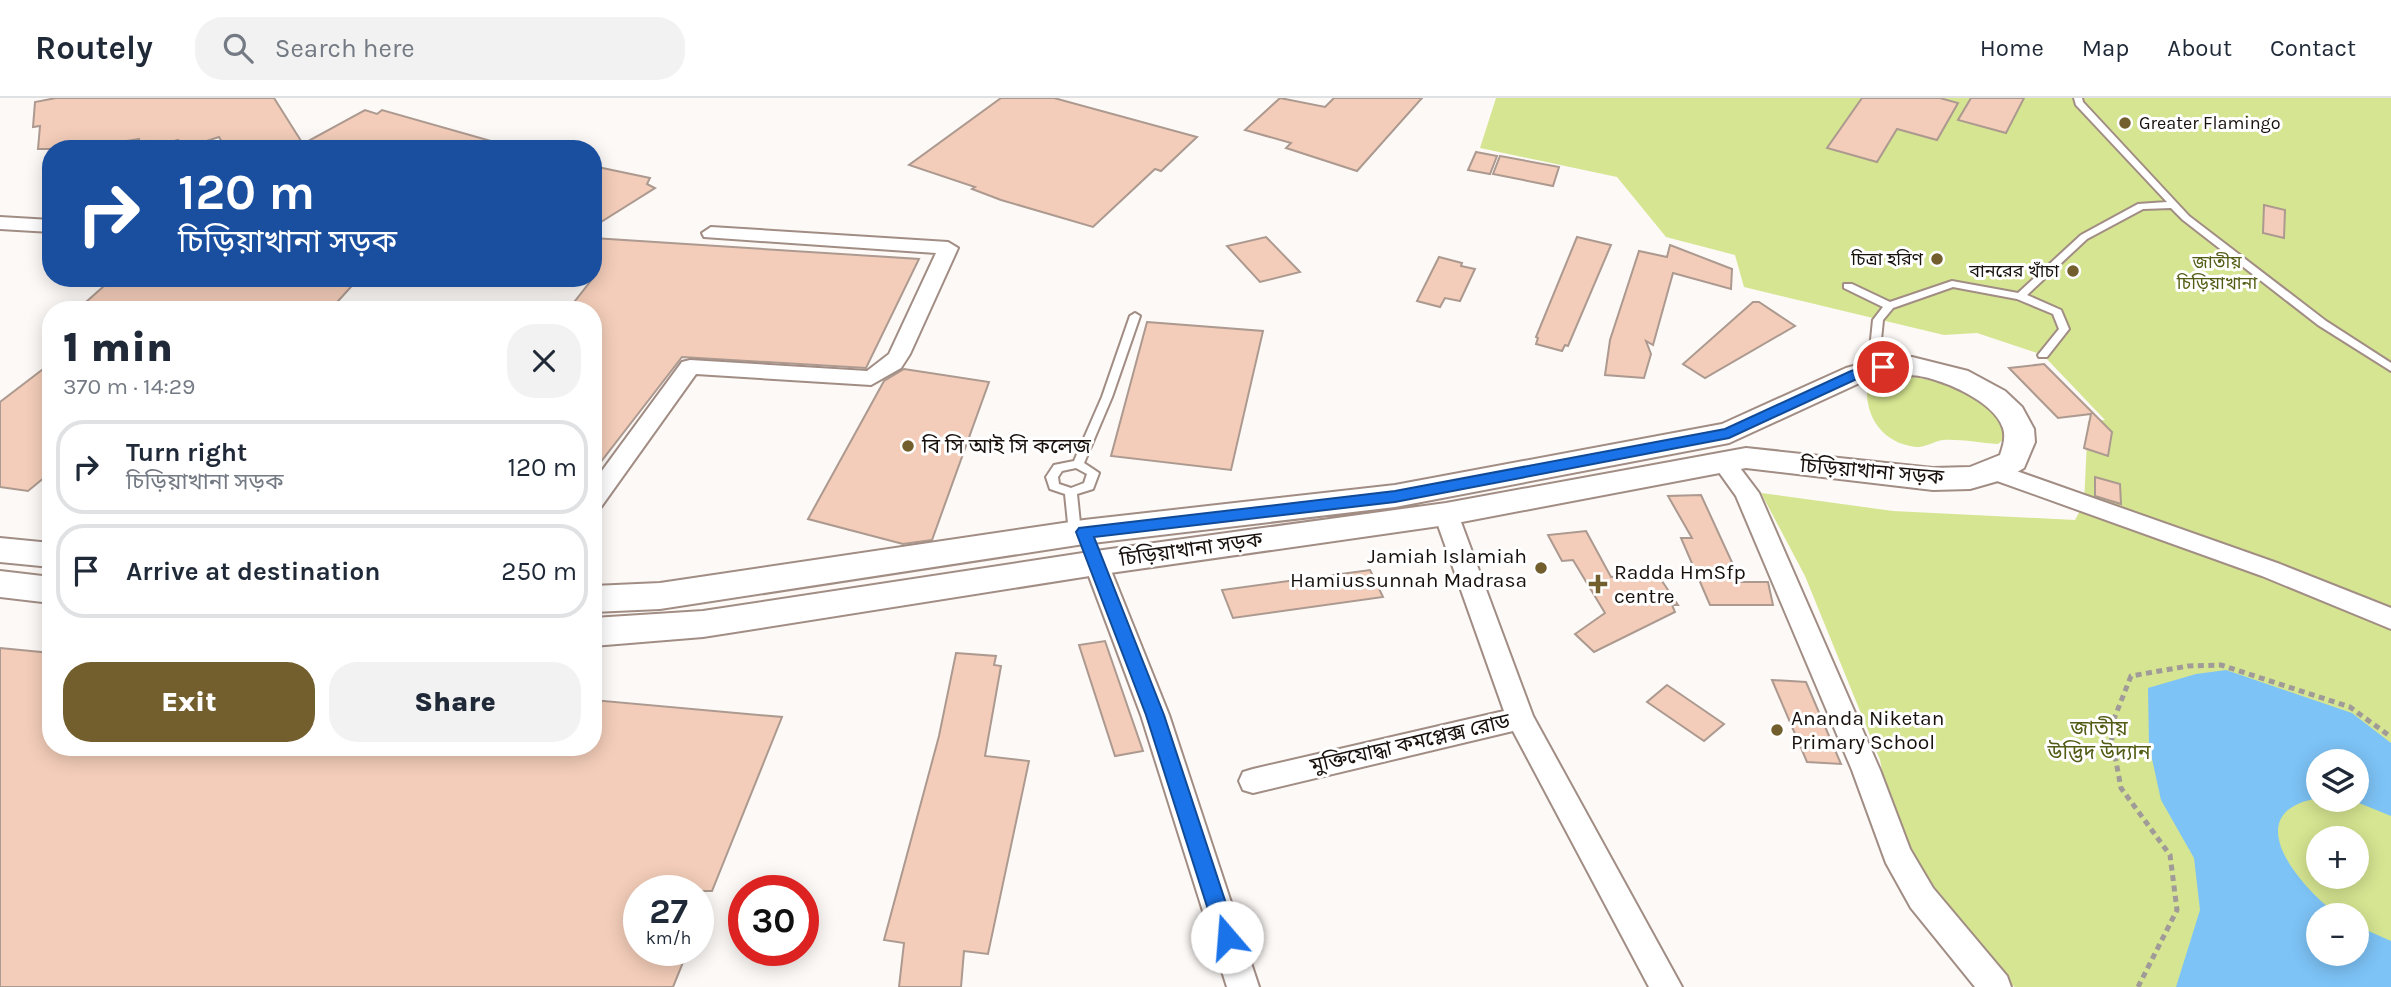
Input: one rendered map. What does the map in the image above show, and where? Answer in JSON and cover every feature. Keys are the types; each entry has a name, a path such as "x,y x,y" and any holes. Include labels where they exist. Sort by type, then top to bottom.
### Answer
{"main road":[{"name":"চিড়িয়াখানা সড়ক","path":"602,599 660,596 1085,543 1395,496 1732,451 1933,479 1970,478 1994,471 2013,461 2020,442 2019,429 2011,414 1995,398 1958,377 1912,366 1873,369 1856,374 1732,451 1446,514 1085,543 703,624 602,631"},
{"path":"0,550 42,554"},
{"path":"0,584 42,589"}],"street":[{"path":"0,222 42,225"},
{"path":"602,489 690,367 871,378 882,372 899,354 948,248 711,233"},
{"path":"1732,451 1747,493 1866,770 1898,855 1923,898 1995,987"},
{"path":"1994,471 2271,570 2391,619"},
{"name":"মুক্তিযোদ্ধা কমপ্লেক্স রোড","path":"1253,781 1520,718 1446,514"},
{"path":"1085,543 1155,715 1243,987"},
{"path":"1520,718 1667,987"}],"lane":[{"path":"2078,98 2079,103 2186,218 2322,323 2391,368"},
{"path":"2020,296 2084,237 2141,206 2174,205"},
{"path":"1873,369 1878,320 1889,306 1952,284 2020,296 2057,312 2063,330 2043,355"},
{"path":"1849,286 1889,306"},
{"path":"1078,464 1107,397 1135,316"},
{"path":"1078,464 1089,469 1094,477 1084,489 1071,492 1054,486 1052,477 1058,468 1078,464"},
{"path":"1071,492 1085,543"}],"path":[{"path":"2138,987 2177,910 2170,855 2121,788 2110,729 2131,676 2188,666 2221,665 2350,707 2391,737"}],"green space":[{"path":"1496,98 2391,98 2391,987 2015,987 1998,976 1927,886 1891,817 1880,760 1805,576 1761,493 1893,511 2075,520 2084,503 2088,421 2105,420 2043,355 1977,333 1944,335 1744,287 1735,255 1666,237 1617,177 1480,148"},
{"path":"1901,376 1927,379 1978,399 2000,419 2006,437 1998,444 1943,440 1919,447 1904,445 1894,440 1878,427 1873,418 1867,398 1867,386 1875,378"}],"water":[{"path":"2226,670 2352,713 2391,743 2391,816 2369,807 2369,749 2306,749 2306,802 2294,806 2281,819 2278,834 2283,852 2306,889 2323,903 2306,903 2306,966 2369,966 2369,931 2391,941 2391,987 2176,987 2200,910 2194,858 2161,800 2149,745 2148,688 2196,674"}],"building":[{"path":"56,98 274,98 300,140 221,140 219,137 210,140 42,140 42,149 38,149 40,126 33,127 35,102"},
{"path":"1001,98 1054,98 1197,137 1161,171 1155,169 1093,227 1001,200 972,189 975,187 909,165"},
{"path":"1280,98 1325,107 1334,98 1422,98 1357,171 1286,148 1291,143 1245,130"},
{"path":"1862,98 1940,98 1958,103 1937,140 1897,129 1877,162 1827,148"},
{"path":"1971,98 2024,98 2006,133 1958,120"},
{"path":"365,110 377,114 382,110 487,140 310,140"},
{"path":"1476,152 1497,156 1490,174 1468,170"},
{"path":"1500,156 1559,167 1553,186 1493,174"},
{"path":"602,168 650,178 647,184 655,188 602,221"},
{"path":"2264,205 2285,210 2284,238 2263,233"},
{"path":"1266,237 1300,272 1260,282 1227,246"},
{"path":"1577,237 1611,245 1568,346 1565,345 1562,351 1536,344 1536,337"},
{"path":"602,239 919,259 866,368 682,357 602,460 602,301 575,301 586,287 602,287"},
{"path":"1670,245 1732,269 1731,289 1673,273 1653,345 1646,341 1651,354 1644,378 1605,375 1610,340 1639,251 1667,257"},
{"path":"1439,257 1475,269 1460,301 1445,298 1440,307 1417,301"},
{"path":"103,287 351,287 338,301 87,301"},
{"path":"1753,302 1759,302 1795,326 1705,378 1683,364"},
{"path":"1147,322 1263,331 1231,470 1111,456"},
{"path":"2044,364 2112,432 2108,456 2084,448 2091,414 2058,418 2009,368"},
{"path":"904,369 989,382 932,540 903,544 808,519 884,381"},
{"path":"42,370 42,479 28,491 0,487 0,402"},
{"path":"2095,477 2120,484 2121,504 2095,496"},
{"path":"1701,495 1741,582 1768,582 1773,605 1710,605 1681,538 1692,538 1668,496"},
{"path":"1586,531 1611,577 1656,572 1678,605 1672,605 1675,612 1594,652 1575,634 1605,613 1573,560 1562,561 1548,535"},
{"path":"1370,570 1383,597 1233,618 1222,590"},
{"path":"1105,641 1143,751 1115,756 1079,645"},
{"path":"0,648 42,652 42,756 602,756 602,701 782,717 714,886 714,875 623,875 623,966 682,966 673,987 0,987"},
{"path":"956,653 996,656 994,665 1001,666 985,756 1029,761 988,954 964,951 961,987 899,987 904,943 884,940 939,736"},
{"path":"1772,680 1806,682 1841,764 1807,762"},
{"path":"1667,685 1724,724 1704,741 1647,702"}],"place":[{"name":"Greater Flamingo","path":"2125,123"},
{"name":"চিত্রা হরিণ","path":"1937,259"},
{"name":"বানরের খাঁচা","path":"2073,271"},
{"name":"বি সি আই সি কলেজ","path":"908,446"},
{"name":"Jamiah Islamiah Hamiussunnah Madrasa","path":"1541,568"},
{"name":"Radda HmSfp centre","path":"1598,584"},
{"name":"Ananda Niketan Primary School","path":"1777,730"}],"route":[{"path":"1227,937 1155,715 1084,532 1395,496 1729,433 1856,374 1883,367"}],"park label":[{"name":"জাতীয় চিড়িয়াখানা","path":"2217,272"},
{"name":"জাতীয় উদ্ভিদ উদ্যান","path":"2099,740"}]}
